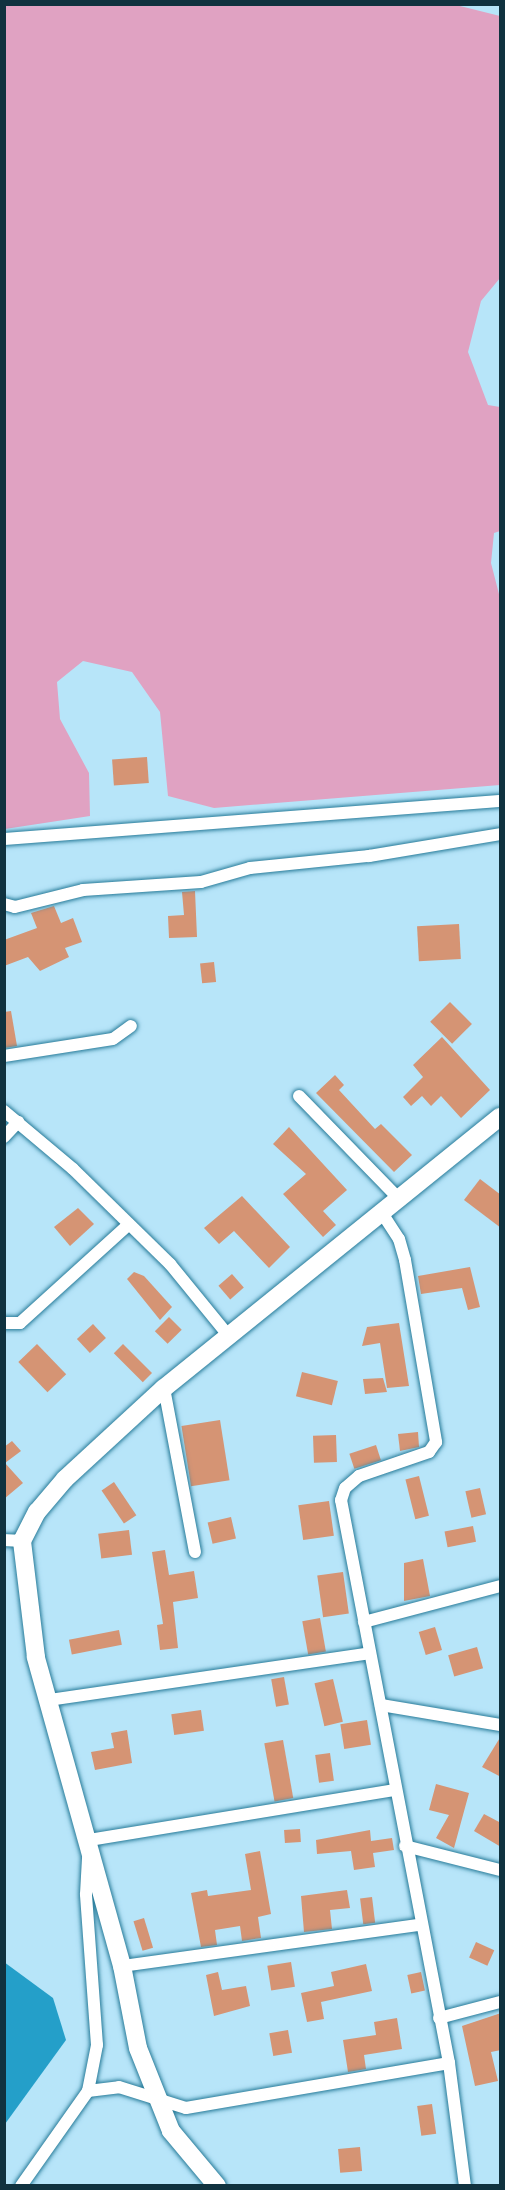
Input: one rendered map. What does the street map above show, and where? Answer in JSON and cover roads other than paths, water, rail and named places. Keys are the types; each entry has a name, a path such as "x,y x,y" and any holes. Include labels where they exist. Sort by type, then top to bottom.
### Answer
{"street":[{"path":"4,839 501,801"},
{"path":"4,904 15,907 83,890 201,882 250,868 369,856 501,834"},
{"path":"4,1056 113,1039 131,1026"},
{"path":"299,1096 399,1199"},
{"path":"4,1111 170,1264 228,1335"},
{"path":"217,2186 194,2163 154,2097 138,2048 122,1966 27,1615 13,1541 65,1479 164,1388 501,1117"},
{"path":"4,1137 18,1122"},
{"path":"382,1213 399,1239 405,1260 436,1442 429,1452 359,1476 345,1488 341,1500 381,1705 419,1925 449,2063 465,2186"},
{"path":"4,1323 20,1323 129,1224"},
{"path":"164,1388 195,1552"},
{"path":"364,1622 501,1586"},
{"path":"49,1700 370,1653"},
{"path":"381,1705 501,1725"},
{"path":"89,1840 394,1790"},
{"path":"21,2186 88,2091 97,2045 86,1894 89,1840"},
{"path":"405,1846 501,1870"},
{"path":"122,1966 419,1925"},
{"path":"439,2019 501,2002"},
{"path":"88,2091 119,2087 186,2108 449,2063"}],"water":[{"path":"4,1962 53,1998 66,2040 5,2124"}]}
